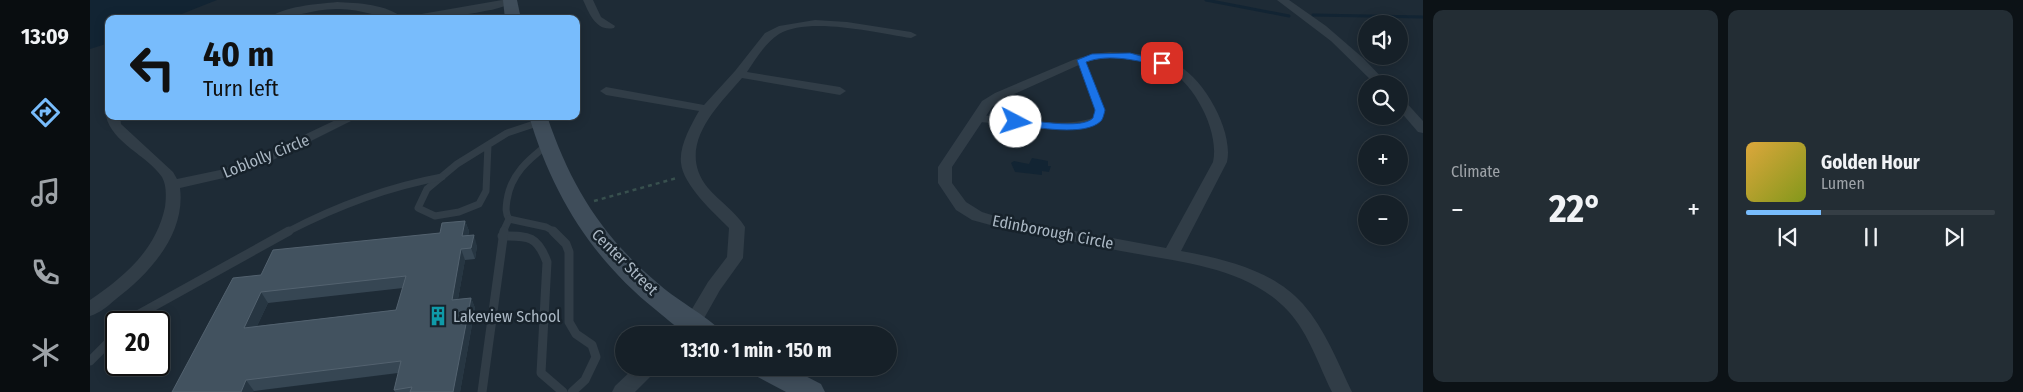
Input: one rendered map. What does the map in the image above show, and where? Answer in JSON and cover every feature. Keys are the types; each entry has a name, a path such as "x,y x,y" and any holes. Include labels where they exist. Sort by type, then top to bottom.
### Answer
{"street":[{"path":"434,15 501,4 510,0 512,15"},
{"path":"588,0 597,19 610,26"},
{"path":"1282,0 1340,42 1373,75"},
{"path":"286,15 308,8 341,4 370,7 390,15"},
{"path":"696,326 714,286 736,258 737,228 717,208 687,163 695,134 707,109 766,39 781,29 804,24 829,24 911,36"},
{"name":"Edinborough Circle","path":"1171,255 1220,162 1222,147 1217,128 1207,108 1187,76 1174,67 1150,59 1130,56 1092,57 1081,60 999,96 987,104 945,166 945,183 962,206 977,216 994,221 1201,261 1249,275 1277,292 1296,308 1308,326 1342,392"},
{"path":"738,74 840,91"},
{"path":"606,91 707,109"},
{"path":"1408,112 1423,129"},
{"path":"90,309 127,282 150,259 159,245 174,203 173,185 168,175 118,129 115,120"},
{"name":"Loblolly Circle","path":"173,185 222,174 254,164 347,120"},
{"name":"Center Street","path":"539,120 546,146 564,187 583,218 631,272 689,326"},
{"path":"622,392 638,376"},
{"path":"781,376 811,392"}],"lane":[{"path":"978,118 1073,127 1089,124 1098,119 1100,110 1081,60"},
{"path":"488,145 486,191 479,204 459,212 435,216 418,208 427,189 457,164 507,133 537,120"},
{"path":"546,146 521,166 513,177 506,214 509,219 546,227 557,234 569,252 569,322 576,334 592,346 596,357 585,380 572,392"},
{"path":"146,311 207,274 313,219 363,196 412,181 442,177"},
{"path":"482,392 502,236 509,219"},
{"path":"502,236 529,236 542,246 546,262 540,373 563,392"},
{"path":"90,361 105,346"}],"path":[{"path":"592,202 617,193 655,186 692,173"}],"water":[{"path":"90,0 217,0 179,15 105,15 105,44 90,49"},
{"path":"1032,158 1048,161 1048,166 1051,166 1049,172 1042,171 1042,175 1015,172 1011,163 1014,161 1029,164"}],"building":[{"name":"Lakeview School","path":"465,221 462,236 474,235 471,248 461,249 452,300 471,298 453,392 410,392 412,387 394,390 401,361 246,380 241,392 172,392 233,278 261,275 273,250 440,233 442,223","holes":["406,276 396,310 244,328 261,292"]}],"waterway":[{"path":"1206,0 1289,16"},
{"path":"1313,15 1423,17"}],"place":[{"name":"Lakeview School","path":"438,316"}],"route":[{"path":"1016,122 1073,127 1089,124 1098,119 1100,110 1081,60 1110,55 1150,59 1162,63"}]}
